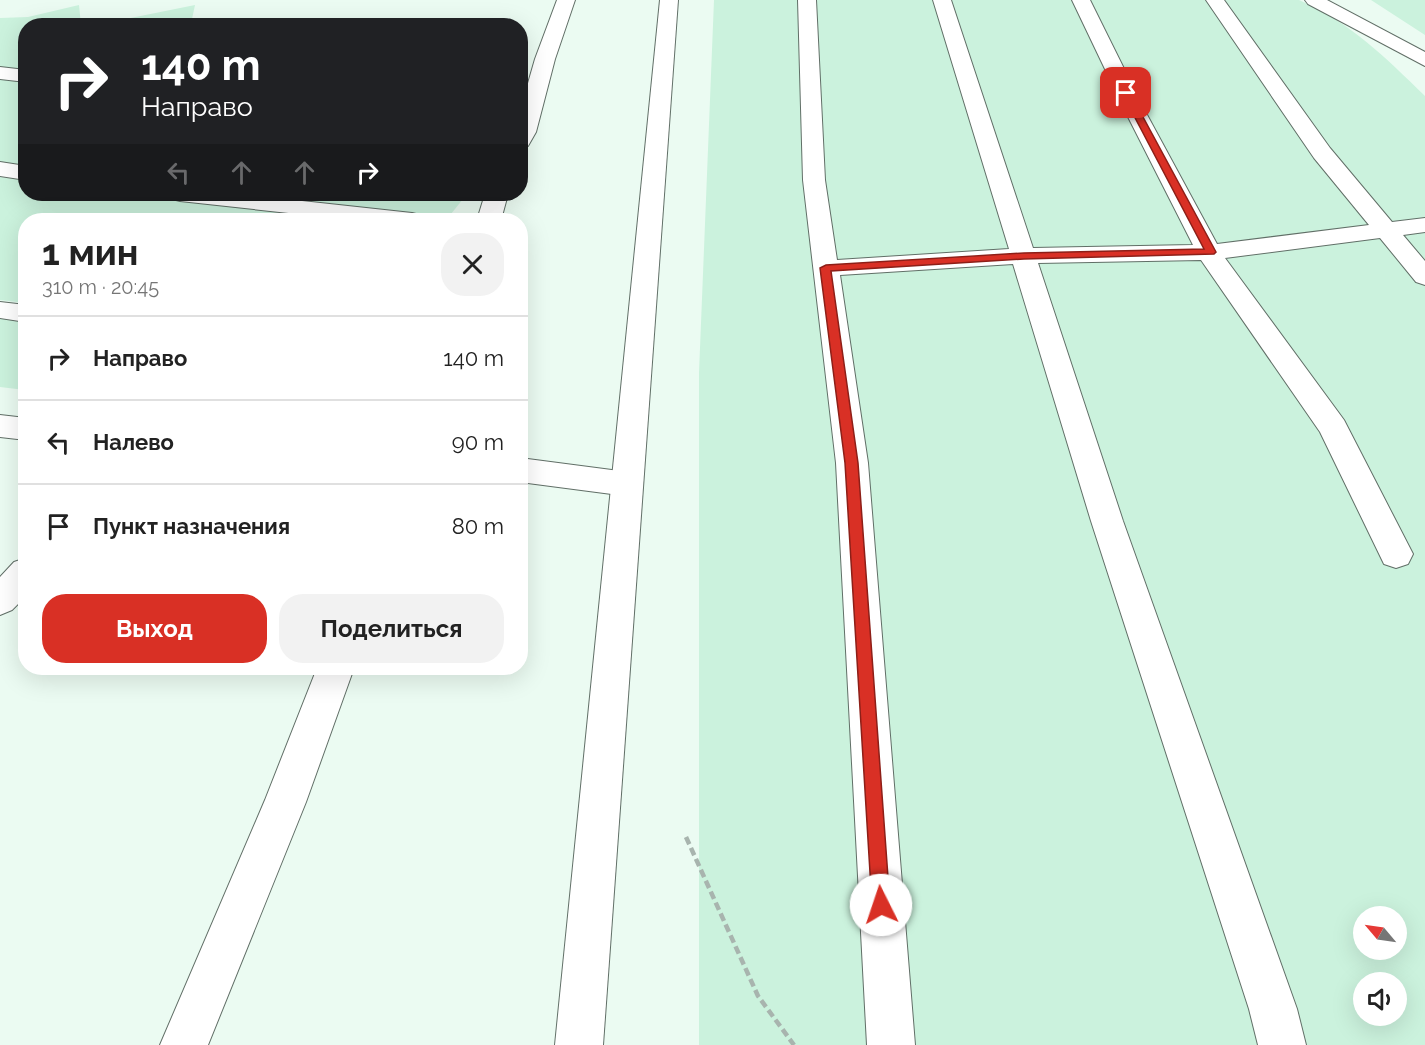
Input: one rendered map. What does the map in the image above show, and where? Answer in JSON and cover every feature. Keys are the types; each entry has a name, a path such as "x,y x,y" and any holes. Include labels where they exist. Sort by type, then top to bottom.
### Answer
{"main road":[{"path":"528,115 566,0"},
{"path":"579,1045 669,0"},
{"path":"807,0 814,180 852,463 891,1045"},
{"path":"942,0 1107,521 1273,1009 1282,1045"},
{"path":"1081,0 1135,111 1219,270 1333,428 1396,554"},
{"path":"1215,0 1322,153 1425,277"},
{"path":"1314,0 1425,60"},
{"path":"0,73 18,75"},
{"path":"0,169 18,172"},
{"path":"242,201 350,213"},
{"path":"826,268 1024,256 1211,252 1425,225"},
{"path":"0,310 18,313"},
{"path":"0,426 18,428"},
{"path":"528,471 627,484"},
{"path":"0,600 18,581"},
{"path":"184,1045 285,802 332,675"}],"path":[{"path":"686,837 758,996 794,1045"}],"green space":[{"path":"714,0 1299,0 1335,19 1366,42 1425,96 1425,1045 699,1045 699,373"},
{"path":"1371,0 1425,0 1425,35"},
{"path":"79,5 80,18 18,18 18,70 0,68 0,18 28,17"},
{"path":"195,5 192,18 131,18"},
{"path":"0,78 18,80 18,165 0,162"},
{"path":"0,177 18,179 18,201 187,201 286,213 18,213 18,302 0,300"},
{"path":"302,201 461,201 452,213 399,213"},
{"path":"0,316 18,318 18,389 0,387"}],"route":[{"path":"881,905 852,463 826,268 1024,256 1211,252 1126,93"}]}
